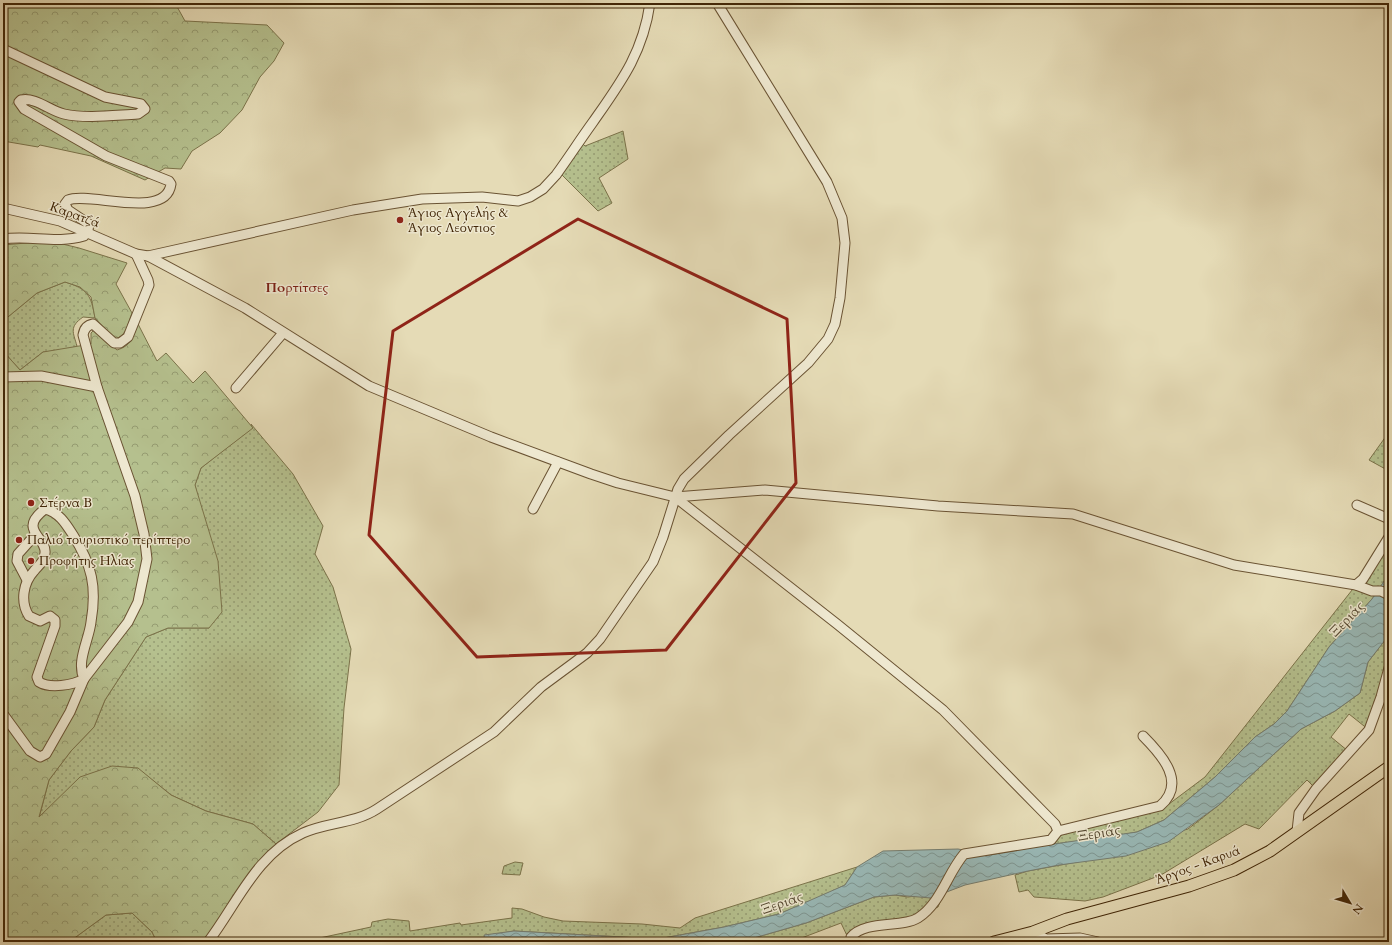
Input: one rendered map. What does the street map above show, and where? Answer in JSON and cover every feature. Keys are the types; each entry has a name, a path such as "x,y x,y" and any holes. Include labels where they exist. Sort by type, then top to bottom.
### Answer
{"main road":[{"name":"Άργος - Καρυά","path":"994,942 1033,932 1067,919 1189,886 1234,870 1270,851 1389,767"}],"street":[{"path":"148,256 353,210 422,199 482,197 518,201 530,197 543,189 556,175 625,77 640,43 650,3"},
{"path":"208,942 251,878 265,862 288,842 312,829 362,818 384,805 490,735 541,686 590,650 600,639 653,562 665,532 675,497 680,485 690,471 808,363 825,344 835,324 843,269 844,234 842,218 833,193 716,3"},
{"path":"3,49 105,97 141,104 144,106 145,109 138,114 81,115 64,114 25,99 19,102 24,109 106,156 169,181 172,184 171,190 165,196 157,200 135,204 80,198 68,200 65,204 66,209 86,220 89,227 87,232 78,238 61,239 13,237 3,239"},
{"name":"Καρατζά","path":"3,208 60,221 136,254 148,256"},
{"path":"3,714 32,754 40,757 46,754 70,712 84,679 128,622 138,602 147,559 144,534 135,496 97,387 84,340 84,330 93,324 110,342 117,343 128,336 149,285 136,254"},
{"path":"148,256 246,308 368,386 558,462 618,483 675,497 765,490 938,506 1073,514 1234,565 1356,585 1372,591 1381,591 1389,595"},
{"path":"236,388 283,333"},
{"path":"3,377 41,376 97,387"},
{"path":"533,508 558,462"},
{"path":"675,497 837,624 943,710 1055,824 1058,831"},
{"path":"1357,505 1389,519"},
{"path":"45,509 52,510 64,520 87,560 93,579 91,623 81,667 84,679 75,683 60,685 45,684 38,680 54,626 54,620 50,616 40,621 29,616 23,597 27,580 43,562 46,552 42,542 35,535 34,523 39,514 45,509"},
{"path":"27,580 16,561 18,554 35,535"},
{"path":"1356,585 1363,580 1389,537"},
{"path":"1297,831 1299,813 1316,789 1369,730 1389,668"},
{"path":"851,942 851,936 861,929 916,920 925,913 934,902 957,862 964,854 1051,840 1058,831 1160,806 1168,800 1171,794 1171,772 1163,758 1143,736"},
{"path":"1033,932 1046,939 1080,938 1098,942"}],"highlighted area":[{"path":"578,219 787,319 796,483 666,650 477,657 369,535 393,331"}],"green space":[{"path":"3,3 175,3 185,21 267,25 284,43 274,61 260,77 242,110 220,133 192,151 181,169 165,168 145,180 91,156 40,145 38,147 3,141"},
{"path":"623,131 628,159 599,178 612,203 598,211 561,174 583,144 585,146"},
{"path":"50,241 79,248 127,263 116,284 132,313 126,329 121,336 114,339 95,318 91,297 80,287 65,282 37,293 3,321 3,245"},
{"path":"65,282 84,290 90,298 95,318 83,317 74,327 73,333 77,346 66,350 43,352 20,370 3,351 3,321 37,293"},
{"path":"138,324 157,361 166,353 193,383 205,371 253,428 201,468 195,485 218,561 222,612 209,628 168,628 146,637 105,700 94,727 71,751 49,780 39,817 80,777 112,766 138,768 171,795 206,811 253,824 276,844 261,861 207,942 157,942 152,932 132,913 106,915 69,942 3,942 3,351 20,370 43,352 91,344 91,333 94,330 117,350 125,346 131,340"},
{"path":"251,424 293,474 323,526 315,554 333,587 351,649 344,708 339,785 318,812 276,844 253,824 206,811 171,795 137,768 53,805 39,818 49,780 71,751 94,727 105,700 146,637 168,628 209,628 199,503 195,485 201,468 252,428"},
{"path":"1389,432 1389,471 1369,460"},
{"path":"1389,537 1389,574 1372,599 1329,647 1287,711 1274,724 1255,737 1215,777 1164,820 1137,832 1110,837 1047,845 989,855 974,852 1056,836 1164,803 1169,804 1205,777 1356,585"},
{"path":"1389,635 1389,668 1369,730 1349,714 1331,737 1348,751 1316,789 1307,780 1259,829 1245,824 1161,875 1103,897 1085,901 1034,897 1028,890 1019,892 1015,875 1028,871 1077,862 1188,829 1219,805 1301,729 1335,711 1360,693 1368,662"},
{"path":"515,862 523,863 520,875 502,874 504,866"},
{"path":"857,867 845,885 779,914 724,927 658,939 514,931 484,936 486,942 301,942 371,927 372,922 388,919 409,921 410,931 460,923 461,925 512,918 512,908 522,909 544,917 563,921 642,924 680,928 695,918"},
{"path":"944,892 938,907 925,913 916,920 861,929 850,942 841,923 791,942 740,942 806,923 874,897 895,895 908,897"},
{"path":"132,913 152,932 157,942 69,942 106,915"}],"water":[{"path":"1389,574 1389,635 1368,662 1360,693 1335,711 1301,729 1219,805 1168,842 1126,856 1059,865 965,885 931,898 895,895 874,897 806,923 740,942 486,942 484,935 514,931 658,939 724,927 779,914 845,885 857,867 883,851 958,849 989,855 1137,832 1164,820 1215,777 1255,737 1274,724 1287,711 1329,647 1372,599"}],"waterway":[{"name":"Ξεριάς","path":"482,942 499,940"}],"place":[{"name":"Άγιος Αγγελής & Άγιος Λεόντιος","path":"400,220"},
{"name":"Στέρνα Β","path":"31,503"},
{"name":"Παλιό τουριστικό περίπτερο","path":"19,540"},
{"name":"Προφήτης Ηλίας","path":"31,561"}],"district":[{"name":"Πορτίτσες","path":"297,287"}]}
